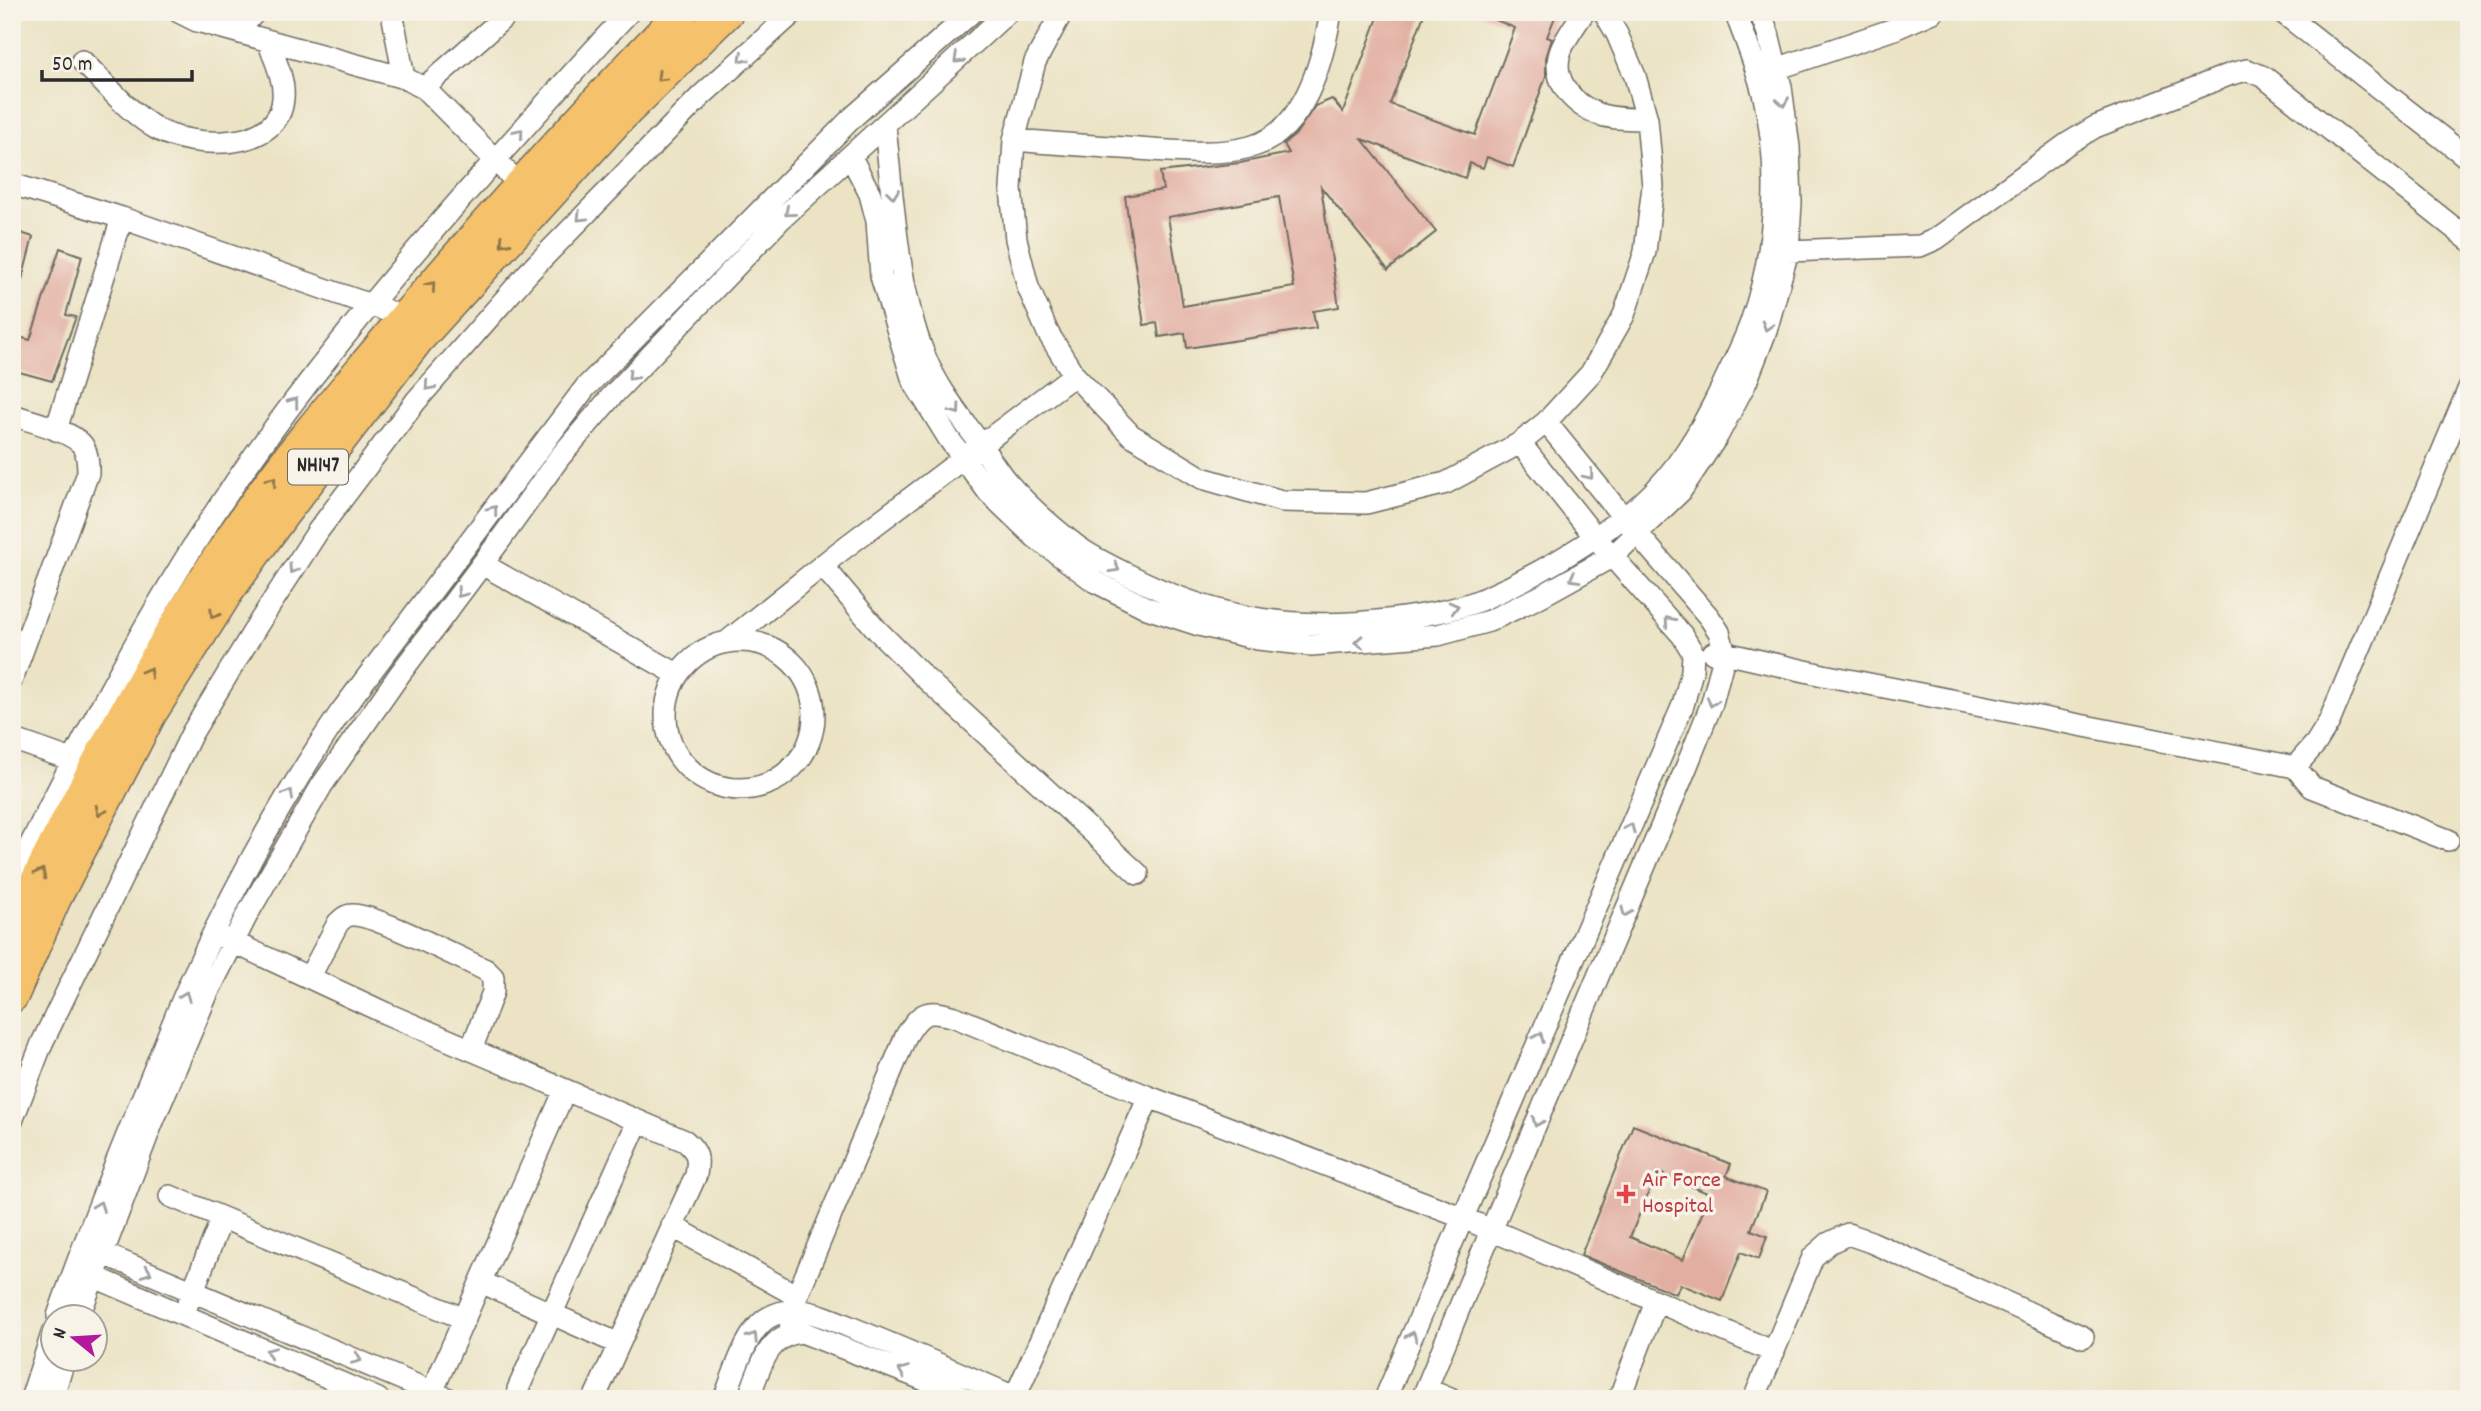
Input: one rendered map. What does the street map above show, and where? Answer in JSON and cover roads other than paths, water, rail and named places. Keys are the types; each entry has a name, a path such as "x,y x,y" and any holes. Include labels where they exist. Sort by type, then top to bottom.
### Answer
{"highway":[{"name":"NH147","path":"12,934 83,764 148,671 263,493 459,253 681,12"},
{"name":"NH147","path":"12,996 54,900 150,714 227,592 282,515 417,340 617,120 727,12"}],"street":[{"path":"179,12 197,21 404,79 424,88 520,185"},
{"path":"236,32 255,12"},
{"path":"392,12 404,79"},
{"path":"424,88 510,12"},
{"path":"12,882 83,764 171,582 253,458 369,304 568,76 629,12"},
{"path":"12,1121 42,1043 192,733 318,531 416,401 536,265 701,96 794,12"},
{"path":"67,1302 85,1272 192,979 284,802 334,723 584,388 853,117 972,12"},
{"path":"93,1250 151,1126 208,992 233,942 322,785 399,675 559,458 611,397 780,220 885,127 1007,12"},
{"path":"1062,12 1034,62 1014,140 1011,190 1016,239 1028,287 1048,333 1074,375 1131,435 1202,478 1282,501 1366,503 1446,483 1520,443 1546,422 1591,373 1624,315 1645,252 1653,186 1647,119 1635,76 1618,34 1604,12"},
{"path":"1014,140 1194,152 1253,147 1287,124 1300,109 1325,50 1331,12"},
{"path":"1584,12 1561,49 1557,65 1565,90 1580,105 1598,114 1614,118 1647,119"},
{"path":"851,157 870,194 877,220 881,276 914,381 989,493 1035,537 1094,581 1147,608 1199,625 1258,639 1311,645 1438,635 1489,621 1613,556 1642,504 1666,479 1689,446 1733,363 1751,322 1761,287 1773,212 1772,153 1765,100 1753,58 1735,12"},
{"path":"885,127 909,301 928,362 944,394 1006,481 1047,522 1080,548 1122,572 1181,600 1235,615 1292,623 1354,623 1417,616 1481,599 1560,560 1595,537 1630,525 1680,492 1718,435 1746,382 1766,331 1788,251 1791,203 1789,146 1776,69 1760,12"},
{"path":"1776,69 1894,29 1933,12"},
{"path":"2281,12 2469,159"},
{"path":"82,61 145,122 160,132 189,141 223,142 263,132 273,123 280,111 284,100 283,88 268,41"},
{"path":"1788,251 1920,246 1936,239 2067,144 2095,127 2247,70 2264,77 2469,240"},
{"path":"12,184 121,218 405,317"},
{"path":"56,430 121,218"},
{"path":"728,641 822,565 1074,375"},
{"path":"2295,767 2316,743 2329,722 2469,388"},
{"path":"12,415 72,437 82,445 88,460 88,473 12,679"},
{"path":"1450,1399 1424,1394 1686,768 1712,703 1725,653 1719,632 1710,617 1546,422"},
{"path":"1385,1399 1683,705 1692,671 1693,653 1682,635 1595,537 1520,443"},
{"path":"482,564 677,674"},
{"path":"822,565 877,630 925,678 1138,874"},
{"path":"728,641 755,641 776,649 794,662 807,681 814,704 814,729 805,751 790,771 769,784 745,790 721,788 699,777 681,761 669,739 666,717 668,695 677,674 692,657 711,645 728,641"},
{"path":"1693,653 1725,653 1822,675 2295,767 2312,787 2448,840"},
{"path":"12,739 83,764"},
{"path":"309,978 338,923 344,917 351,914 385,924 486,970 493,977 493,992 471,1050"},
{"path":"214,933 471,1050 685,1141 698,1155 696,1175 594,1399"},
{"path":"790,1333 794,1303 906,1036 915,1021 924,1013 938,1012 1149,1097 1492,1229 1774,1352"},
{"path":"93,1250 436,1396 481,1282 565,1090"},
{"path":"748,1399 771,1347 779,1338 802,1332 930,1381 1017,1398 1149,1097"},
{"path":"518,1390 638,1121"},
{"path":"170,1196 465,1320"},
{"path":"184,1315 222,1218"},
{"path":"673,1226 794,1303 965,1399"},
{"path":"1755,1399 1813,1257 1829,1243 1848,1234 2083,1337"},
{"path":"85,1272 376,1398"},
{"path":"81,1302 85,1272"},
{"path":"481,1282 619,1344"},
{"path":"1619,1399 1656,1302"},
{"path":"724,1399 754,1333 765,1320 794,1303"},
{"path":"30,1399 39,1372"},
{"path":"52,1399 61,1372"}],"place":[{"name":"Air Force Hospital","path":"1626,1194"}]}
